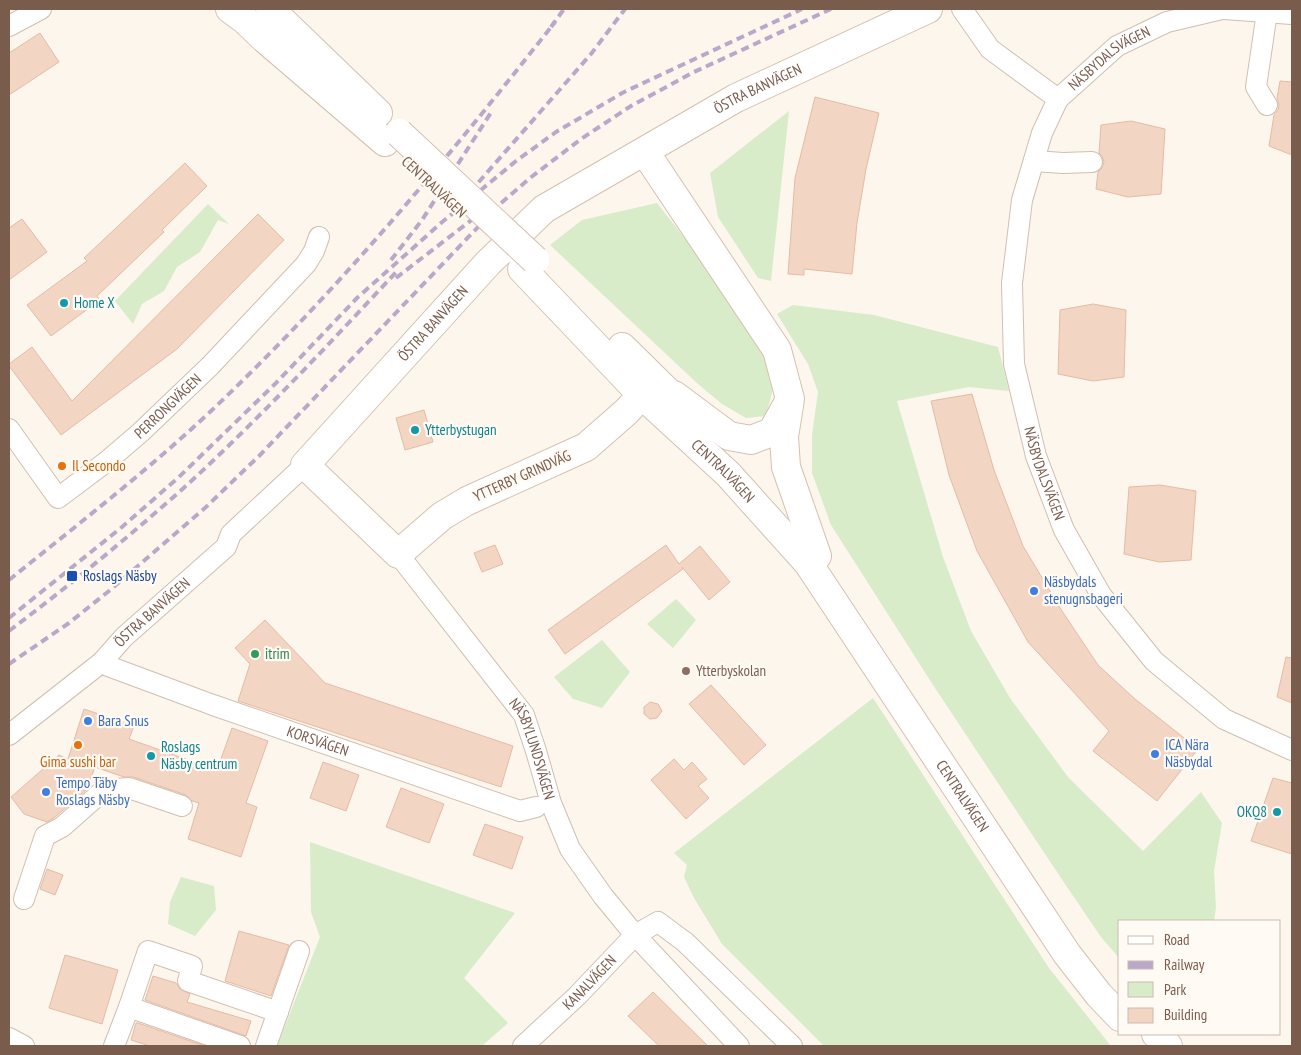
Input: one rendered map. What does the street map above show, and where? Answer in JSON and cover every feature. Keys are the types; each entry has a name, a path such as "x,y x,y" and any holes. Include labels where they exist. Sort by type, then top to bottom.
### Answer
{"street":[{"path":"18,19 41,9"},
{"name":"CENTRALVÄGEN","path":"230,9 265,39 392,138"},
{"name":"CENTRALVÄGEN","path":"270,9 392,138 528,264 651,390 808,563 1067,954 1099,995 1118,1015"},
{"name":"ÖSTRA BANVÄGEN","path":"9,735 102,662 124,637 226,547 231,534 305,465 488,263 544,209 736,98 928,9"},
{"name":"NÄSBYDALSVÄGEN","path":"962,9 990,49 1058,98"},
{"name":"NÄSBYDALSVÄGEN","path":"1292,14 1223,9 1167,22 1117,46 1058,98 1042,133 1022,200 1012,283 1014,364 1036,456 1064,530 1101,595 1154,661 1224,719 1292,750"},
{"path":"1267,12 1256,87 1267,106"},
{"path":"645,152 777,350 790,399 784,437 786,467 817,556"},
{"path":"1034,161 1092,162"},
{"name":"PERRONGVÄGEN","path":"9,429 58,498 106,462 210,366 306,264 314,251 319,237"},
{"path":"651,390 729,436 750,440 772,432 790,399"},
{"name":"CENTRALVÄGEN","path":"651,390 741,464 817,556 913,696 989,816 1084,952 1108,985 1118,995"},
{"name":"YTTERBY GRINDVÄG","path":"398,554 442,516 466,501 586,447 651,390"},
{"name":"NÄSBYLUNDSVÄGEN","path":"305,465 398,554 524,715 551,803 570,849 603,896 635,935 739,1046"},
{"name":"KORSVÄGEN","path":"102,662 108,666 222,708 520,811 536,806"},
{"path":"24,899 45,836 62,827 104,790 129,788 182,806"},
{"name":"KANALVÄGEN","path":"523,1046 577,996 635,935 658,922 685,942 792,1046"},
{"path":"114,1046 148,951 192,966 188,981 278,1012"},
{"path":"266,1046 299,951"},
{"path":"129,1007 240,1046"},
{"path":"1137,1035 1148,1046"},
{"path":"1157,1035 1168,1046"},
{"path":"9,1038 24,1046"}],"green space":[{"path":"789,111 771,281 758,278 718,217 710,173"},
{"path":"657,203 724,288 766,357 774,385 766,416 746,418 722,404 698,384 550,245 582,220"},
{"path":"208,204 229,224 218,220 200,252 177,267 164,291 142,304 133,324 115,301"},
{"path":"793,305 874,315 998,347 1009,391 969,387 897,401 943,557 971,631 1010,698 1068,777 1143,851 1201,792 1222,823 1214,871 1216,908 1214,920 1118,920 1118,957 1101,937 933,685 831,525 812,473 812,435 818,392 808,364 777,314"},
{"path":"676,599 696,620 673,648 647,624"},
{"path":"602,640 630,672 602,708 573,699 554,677"},
{"path":"873,698 1049,968 1111,1046 824,1046 722,944 694,898 684,877 687,865 674,853"},
{"path":"310,842 515,913 464,978 508,1023 482,1046 277,1046 320,937 311,912"},
{"path":"181,877 214,886 216,910 195,936 168,924 170,902"}],"building":[{"path":"40,33 59,62 9,95 9,53"},
{"path":"1280,81 1292,82 1292,155 1269,146 1274,115 1279,105 1277,98"},
{"path":"815,97 879,113 866,169 857,223 852,274 804,269 804,275 788,274 795,178"},
{"path":"1131,121 1165,129 1161,194 1128,197 1096,189 1098,172 1104,162 1099,153 1101,125"},
{"path":"185,163 207,186 162,230 164,232 97,296 100,300 51,336 27,305 87,261 84,258"},
{"path":"258,214 284,240 177,349 61,435 9,364 32,347 72,401"},
{"path":"22,219 47,252 9,280 9,228"},
{"path":"1093,304 1126,310 1124,377 1093,381 1058,374 1060,310"},
{"path":"972,394 994,470 1023,546 1062,611 1098,665 1135,699 1198,749 1157,801 1093,751 1109,731 1028,642 977,551 949,475 931,401"},
{"name":"Ytterbystugan","path":"424,410 433,442 405,450 396,418"},
{"path":"1160,485 1196,491 1191,560 1159,562 1124,554 1129,487"},
{"path":"495,545 503,564 482,572 474,553"},
{"path":"666,545 679,564 700,546 730,582 709,600 682,567 683,569 565,654 548,630"},
{"path":"265,620 325,683 513,746 501,787 238,701 250,664 235,648"},
{"path":"1286,657 1292,658 1292,703 1277,697"},
{"path":"711,685 766,745 744,765 689,704"},
{"path":"650,702 658,704 662,711 657,718 650,719 644,714 644,707"},
{"path":"84,709 134,726 129,739 217,770 232,728 268,741 246,803 257,807 241,857 188,839 199,803 192,801 186,795 133,777 124,777 95,767 87,789 55,817 47,822 24,814 11,797 59,755 68,759"},
{"path":"674,759 684,770 692,762 707,779 698,786 709,798 686,819 651,780"},
{"path":"323,762 359,775 346,811 310,798"},
{"name":"OKQ8","path":"1273,778 1292,783 1292,854 1251,841"},
{"path":"401,788 444,804 429,843 386,827"},
{"path":"485,824 523,837 512,869 473,855"},
{"path":"47,869 63,875 55,895 40,889"},
{"path":"239,931 289,945 271,996 225,981"},
{"path":"65,955 118,970 102,1024 49,1008"},
{"path":"153,976 176,983 180,989 190,994 187,1002 251,1021 246,1036 145,1000"},
{"path":"653,992 708,1046 659,1046 628,1016"},
{"path":"136,1023 205,1046 150,1046 131,1040"}],"railway":[{"path":"551,27 564,9"},
{"path":"470,192 591,54 625,9"},
{"path":"9,618 122,527 179,477 276,383 357,298 441,223 516,161 556,132 624,92 802,9"},
{"path":"9,664 69,623 206,507 259,456 500,204 530,178 581,139 631,106 694,72 831,9"},
{"path":"9,580 162,455 258,366 390,223 555,22"},
{"path":"391,260 422,220 492,111"},
{"path":"396,278 491,205"},
{"path":"9,631 100,560 187,485 268,406 399,269"}],"place":[{"name":"Home X","path":"64,303"},
{"name":"Ytterbystugan","path":"415,430"},
{"name":"Il Secondo","path":"62,466"},
{"name":"Roslags Näsby","path":"72,576"},
{"name":"Näsbydals stenugnsbageri","path":"1034,591"},
{"name":"itrim","path":"255,654"},
{"name":"Ytterbyskolan","path":"686,671"},
{"name":"Bara Snus","path":"88,721"},
{"name":"Gima sushi bar","path":"78,745"},
{"name":"ICA Nära Näsbydal","path":"1155,754"},
{"name":"Roslags Näsby centrum","path":"151,756"},
{"name":"Tempo Täby Roslags Näsby","path":"46,792"},
{"name":"OKQ8","path":"1277,812"}]}
